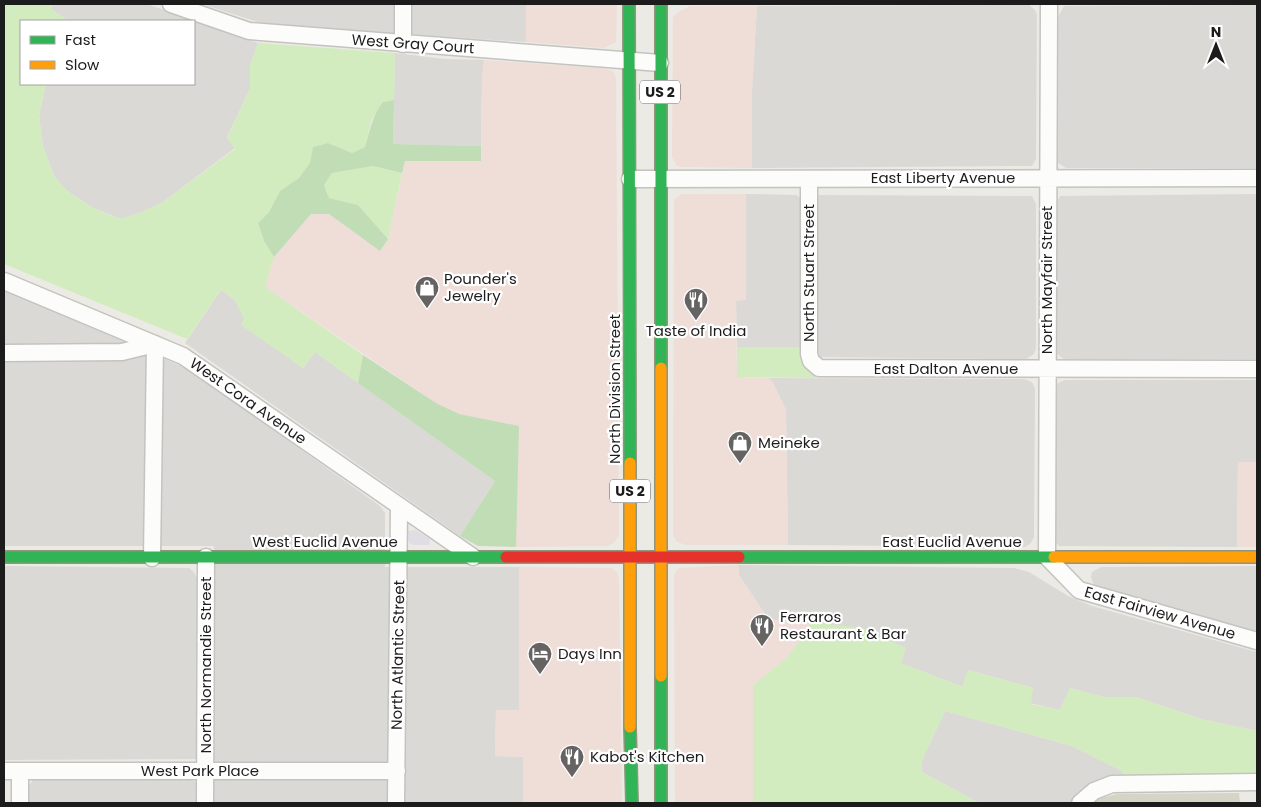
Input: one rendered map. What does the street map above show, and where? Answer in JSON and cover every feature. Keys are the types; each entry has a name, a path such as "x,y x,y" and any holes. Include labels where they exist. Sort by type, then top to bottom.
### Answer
{"main road":[{"name":"North Division Street","path":"629,4 632,803"},
{"name":"US 2","path":"661,4 661,803"},
{"name":"West Euclid Avenue","path":"4,557 646,557"},
{"name":"East Euclid Avenue","path":"646,557 1257,557"}],"street":[{"name":"West Gray Court","path":"171,4 249,31 660,63"},
{"path":"402,4 403,44"},
{"name":"North Mayfair Street","path":"1047,557 1049,4"},
{"name":"East Liberty Avenue","path":"630,179 1257,178"},
{"name":"North Stuart Street","path":"809,179 809,354 815,366"},
{"name":"West Cora Avenue","path":"4,281 183,356 474,558"},
{"path":"4,353 122,352 155,344 152,558"},
{"name":"East Dalton Avenue","path":"815,366 824,369 1257,369"},
{"name":"North Atlantic Street","path":"396,803 400,558 399,506"},
{"name":"North Normandie Street","path":"205,803 206,557"},
{"name":"East Fairview Avenue","path":"1047,557 1079,590 1257,641"},
{"path":"12,771 20,803"},
{"name":"West Park Place","path":"12,771 397,771"},
{"path":"1080,803 1094,791 1112,784 1257,782"}],"shaded area":[{"path":"52,4 147,4 193,20 67,20 51,9"},
{"path":"202,4 613,4 526,26 526,42 267,25"},
{"path":"526,4 617,4 616,42 603,48 526,42"},
{"path":"1029,5 1035,10 1037,15 1036,159 1032,166 752,168 752,90 757,6"},
{"path":"1257,5 1257,168 1066,168 1058,163 1058,17 1064,6"},
{"path":"690,6 757,6 752,90 752,168 683,167 677,166 672,157 673,17"},
{"path":"195,21 258,43 250,65 250,89 227,137 235,148 163,202 140,213 121,219 93,208 67,191 54,176 43,147 39,116 46,85 195,85"},
{"path":"395,53 444,59 484,60 481,146 393,144"},
{"path":"484,60 602,68 613,71 616,77 619,535 614,543 608,546 516,547 480,419 459,414 436,403 265,287 274,257 311,214 329,214 380,251 388,239 405,161 481,160"},
{"path":"681,194 746,194 746,300 736,301 737,377 768,378 772,381 786,410 788,545 686,545 677,542 673,536 674,200"},
{"path":"746,194 797,195 803,201 802,347 737,347 736,300 746,300"},
{"path":"1257,194 1257,359 1064,359 1057,354 1056,204 1060,196"},
{"path":"817,195 1032,196 1036,204 1036,348 1034,354 1026,359 820,357 816,353"},
{"path":"4,289 190,370 380,506 385,513 385,567 519,567 519,710 496,710 495,756 523,757 523,803 213,803 214,546 4,546"},
{"path":"221,290 235,300 245,319 241,324 303,368 315,352 495,481 460,536 185,343"},
{"path":"768,378 1024,379 1032,382 1035,389 1034,537 1031,543 1025,547 788,545 786,410 772,381"},
{"path":"1065,380 1257,380 1257,462 1238,462 1237,547 1059,546 1056,543 1056,388 1058,383"},
{"path":"1238,462 1257,462 1257,547 1237,547"},
{"path":"415,530 430,539 429,545 413,545 409,543 406,534 408,531"},
{"path":"738,565 1014,568 1029,572 1068,596 1092,606 1257,652 1257,731 1201,719 1136,697 1103,697 1070,688 1060,710 1030,703 1033,688 968,670 963,687 900,663 812,622 769,620 739,575"},
{"path":"738,565 739,575 769,620 812,622 788,657 753,685 753,803 675,803 674,575 678,568"},
{"path":"4,566 189,568 193,571 197,578 196,759 4,760"},
{"path":"1257,566 1257,631 1099,588 1093,583 1091,577 1092,572 1101,567"},
{"path":"519,567 612,568 617,572 619,580 622,803 523,803 523,757 495,756 496,710 519,710"},
{"path":"945,711 1072,746 1122,771 1122,775 1100,779 1088,784 1078,792 1070,803 979,803 922,772 921,762"},
{"path":"33,780 191,780 196,782 197,803 29,803 29,786"},
{"path":"1239,793 1240,803 1091,803 1117,794"}],"green space":[{"path":"4,4 52,4 51,9 67,20 20,20 20,85 46,85 39,116 43,147 54,176 67,191 93,208 121,219 140,213 163,202 235,149 227,138 250,89 250,65 258,43 395,53 394,100 383,102 371,121 365,147 352,153 328,143 313,147 311,163 299,178 280,191 269,212 258,223 264,241 274,257 265,287 363,355 358,383 315,352 303,368 241,325 244,319 235,300 221,290 187,339 4,264"},
{"path":"394,100 393,144 481,146 481,161 405,161 402,173 373,166 332,173 324,185 329,198 358,205 388,239 380,251 329,214 311,214 274,257 264,241 258,223 269,212 280,191 299,178 310,163 313,147 328,143 352,153 365,147 379,107 383,102"},
{"path":"373,166 402,173 388,239 358,205 329,198 324,185 332,173"},
{"path":"737,347 802,347 805,364 815,378 737,377"},
{"path":"363,355 436,403 459,414 519,426 516,547 478,546 460,536 495,481 358,383"},
{"path":"812,622 863,628 906,648 901,663 962,687 968,670 1033,688 1031,704 1060,710 1070,688 1103,697 1136,697 1201,719 1257,731 1257,773 1122,775 1122,771 1072,746 945,711 921,762 922,772 979,803 753,803 753,685 788,657"}],"traffic: fast":[{"path":"629,4 630,463"},
{"path":"661,4 661,368"},
{"path":"4,557 506,557"},
{"path":"739,557 1054,557"},
{"path":"661,676 661,803"},
{"path":"630,727 632,803"}],"traffic: slow":[{"path":"661,368 661,676"},
{"path":"630,463 630,727"},
{"path":"1054,557 1257,557"}],"traffic: jam":[{"path":"506,557 739,557"}],"place":[{"name":"Pounder's Jewelry","path":"427,309"},
{"name":"Taste of India","path":"696,321"},
{"name":"Meineke","path":"740,464"},
{"name":"Ferraros Restaurant & Bar","path":"762,647"},
{"name":"Days Inn","path":"540,675"},
{"name":"Kabot's Kitchen","path":"572,778"}]}
